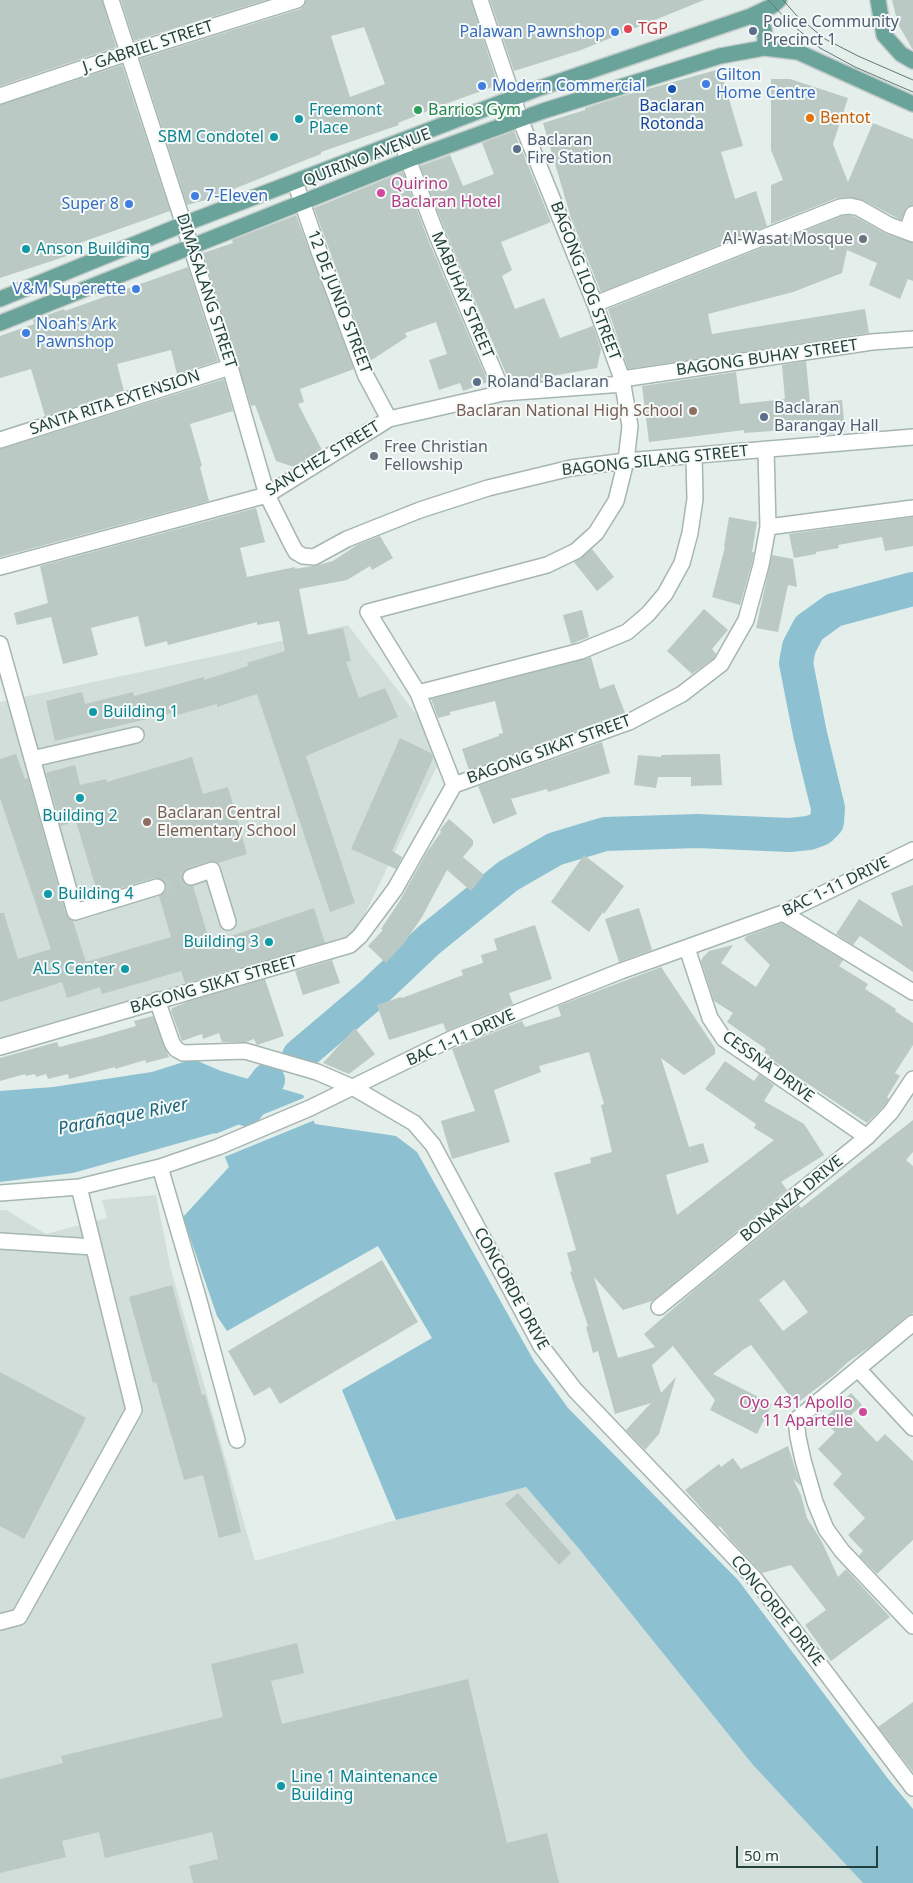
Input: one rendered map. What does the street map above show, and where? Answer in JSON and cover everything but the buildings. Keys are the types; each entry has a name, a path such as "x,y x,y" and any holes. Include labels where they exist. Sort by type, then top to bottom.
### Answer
{"main road":[{"path":"878,0 884,36 901,54 913,60"},
{"name":"QUIRINO AVENUE","path":"0,299 184,224 400,141 513,98 751,16 776,2"},
{"path":"751,16 759,21 764,29 764,48"},
{"name":"QUIRINO AVENUE","path":"0,322 408,160 520,119 720,56 764,48 785,49 811,57 913,104"}],"street":[{"name":"DIMASALANG STREET","path":"111,0 230,366 267,495 296,552 310,557 322,553"},
{"name":"J. GABRIEL STREET","path":"0,96 128,53 297,0"},
{"name":"BAGONG ILOG STREET","path":"418,693 368,612 546,565 576,551 596,533 616,500 626,461 630,426 622,381 595,304 520,119 480,0"},
{"name":"MABUHAY STREET","path":"400,141 436,234 503,393"},
{"name":"12 DE JUNIO STREET","path":"295,182 366,376 389,419"},
{"path":"595,304 840,207 850,206 859,208 889,226 910,232 913,214"},
{"name":"BAGONG BUHAY STREET","path":"622,381 872,342 913,339"},
{"name":"SANTA RITA EXTENSION","path":"0,440 230,366"},
{"name":"SANCHEZ STREET","path":"0,567 267,495 389,419 503,393 622,381"},
{"name":"BAGONG SILANG STREET","path":"322,553 348,539 420,510 488,488 572,468 626,461 913,437"},
{"name":"BAGONG SIKAT STREET","path":"0,1047 350,945 360,936 395,889 454,785 629,722 682,694 721,664 746,620 762,565 768,527 766,449"},
{"path":"454,785 418,693 581,651 627,632 648,614 664,594 682,563 690,533 695,499 694,455"},
{"path":"768,527 913,508"},
{"path":"0,644 75,912 157,888"},
{"path":"32,759 136,735"},
{"name":"BAC 1-11 DRIVE","path":"0,1193 79,1187 160,1168 218,1147 354,1088 453,1038 621,971 783,913 913,850"},
{"path":"191,877 212,870 228,922"},
{"path":"783,913 913,992"},
{"name":"CESSNA DRIVE","path":"687,948 710,1018 724,1039 867,1137"},
{"name":"CONCORDE DRIVE","path":"157,1000 172,1043 183,1053 245,1052 317,1072 354,1088 414,1123 433,1145 541,1346 575,1390 755,1580 913,1788"},
{"name":"BONANZA DRIVE","path":"659,1307 867,1137 891,1112 913,1079"},
{"path":"160,1168 237,1440"},
{"path":"0,1622 18,1617 134,1410 79,1187"},
{"path":"0,1241 94,1247"},
{"path":"913,1323 796,1420 803,1460 815,1502 826,1529 842,1551 913,1626"},
{"path":"858,1369 913,1428"}],"shaded area":[{"name":"Baclaran Central Elementary School","path":"348,625 423,723 442,756 354,936 0,1038 0,702 239,651"},
{"path":"156,1195 171,1270 255,1561 396,1520 526,1487 580,1550 753,1765 863,1883 0,1883 0,1210 6,1210 46,1234 107,1218 102,1200"}],"water":[{"name":"Parañaque River","path":"193,1059 221,1071 303,1095 315,1124 396,1136 417,1152 534,1361 568,1408 738,1580 913,1809 913,1883 863,1883 753,1765 580,1550 526,1487 396,1520 342,1390 432,1338 378,1246 227,1331 217,1316 183,1217 229,1167 215,1133 73,1173 0,1182 0,1091 53,1087 152,1072"}],"pier":[{"path":"306,1097 315,1120 222,1158 213,1135"}],"waterway":[{"path":"299,1056 371,995 429,940 508,876 555,849 605,834 697,831 789,835 809,833 820,829 827,822 828,808 810,734 796,663 799,647 809,628 834,610 913,589"},
{"path":"246,1109 268,1080"}],"tunnel":[{"path":"157,887 191,877"}],"tram line":[{"path":"768,0 790,23 820,48 855,67 913,92"},
{"path":"783,0 797,16 825,39 913,80"}],"place":[{"name":"TGP","path":"628,29"},
{"name":"Police Community Precinct 1","path":"753,31"},
{"name":"Palawan Pawnshop","path":"615,32"},
{"name":"Gilton Home Centre","path":"706,84"},
{"name":"Modern Commercial","path":"482,86"},
{"name":"Baclaran Rotonda","path":"672,89"},
{"name":"Barrios Gym","path":"418,110"},
{"name":"Bentot","path":"810,118"},
{"name":"Freemont Place","path":"299,119"},
{"name":"SBM Condotel","path":"274,137"},
{"name":"Baclaran Fire Station","path":"517,149"},
{"name":"Quirino Baclaran Hotel","path":"381,193"},
{"name":"7-Eleven","path":"195,196"},
{"name":"Super 8","path":"129,204"},
{"name":"Al-Wasat Mosque","path":"863,239"},
{"name":"Anson Building","path":"26,249"},
{"name":"V&M Superette","path":"136,289"},
{"name":"Noah's Ark Pawnshop","path":"26,333"},
{"name":"Roland Baclaran","path":"477,382"},
{"name":"Baclaran National High School","path":"693,411"},
{"name":"Baclaran Barangay Hall","path":"764,417"},
{"name":"Free Christian Fellowship","path":"374,456"},
{"name":"Building 1","path":"93,712"},
{"name":"Building 2","path":"80,798"},
{"name":"Baclaran Central Elementary School","path":"147,822"},
{"name":"Building 4","path":"48,894"},
{"name":"Building 3","path":"269,942"},
{"name":"ALS Center","path":"125,969"},
{"name":"Oyo 431 Apollo 11 Apartelle","path":"863,1412"},
{"name":"Line 1 Maintenance Building","path":"281,1786"}]}
